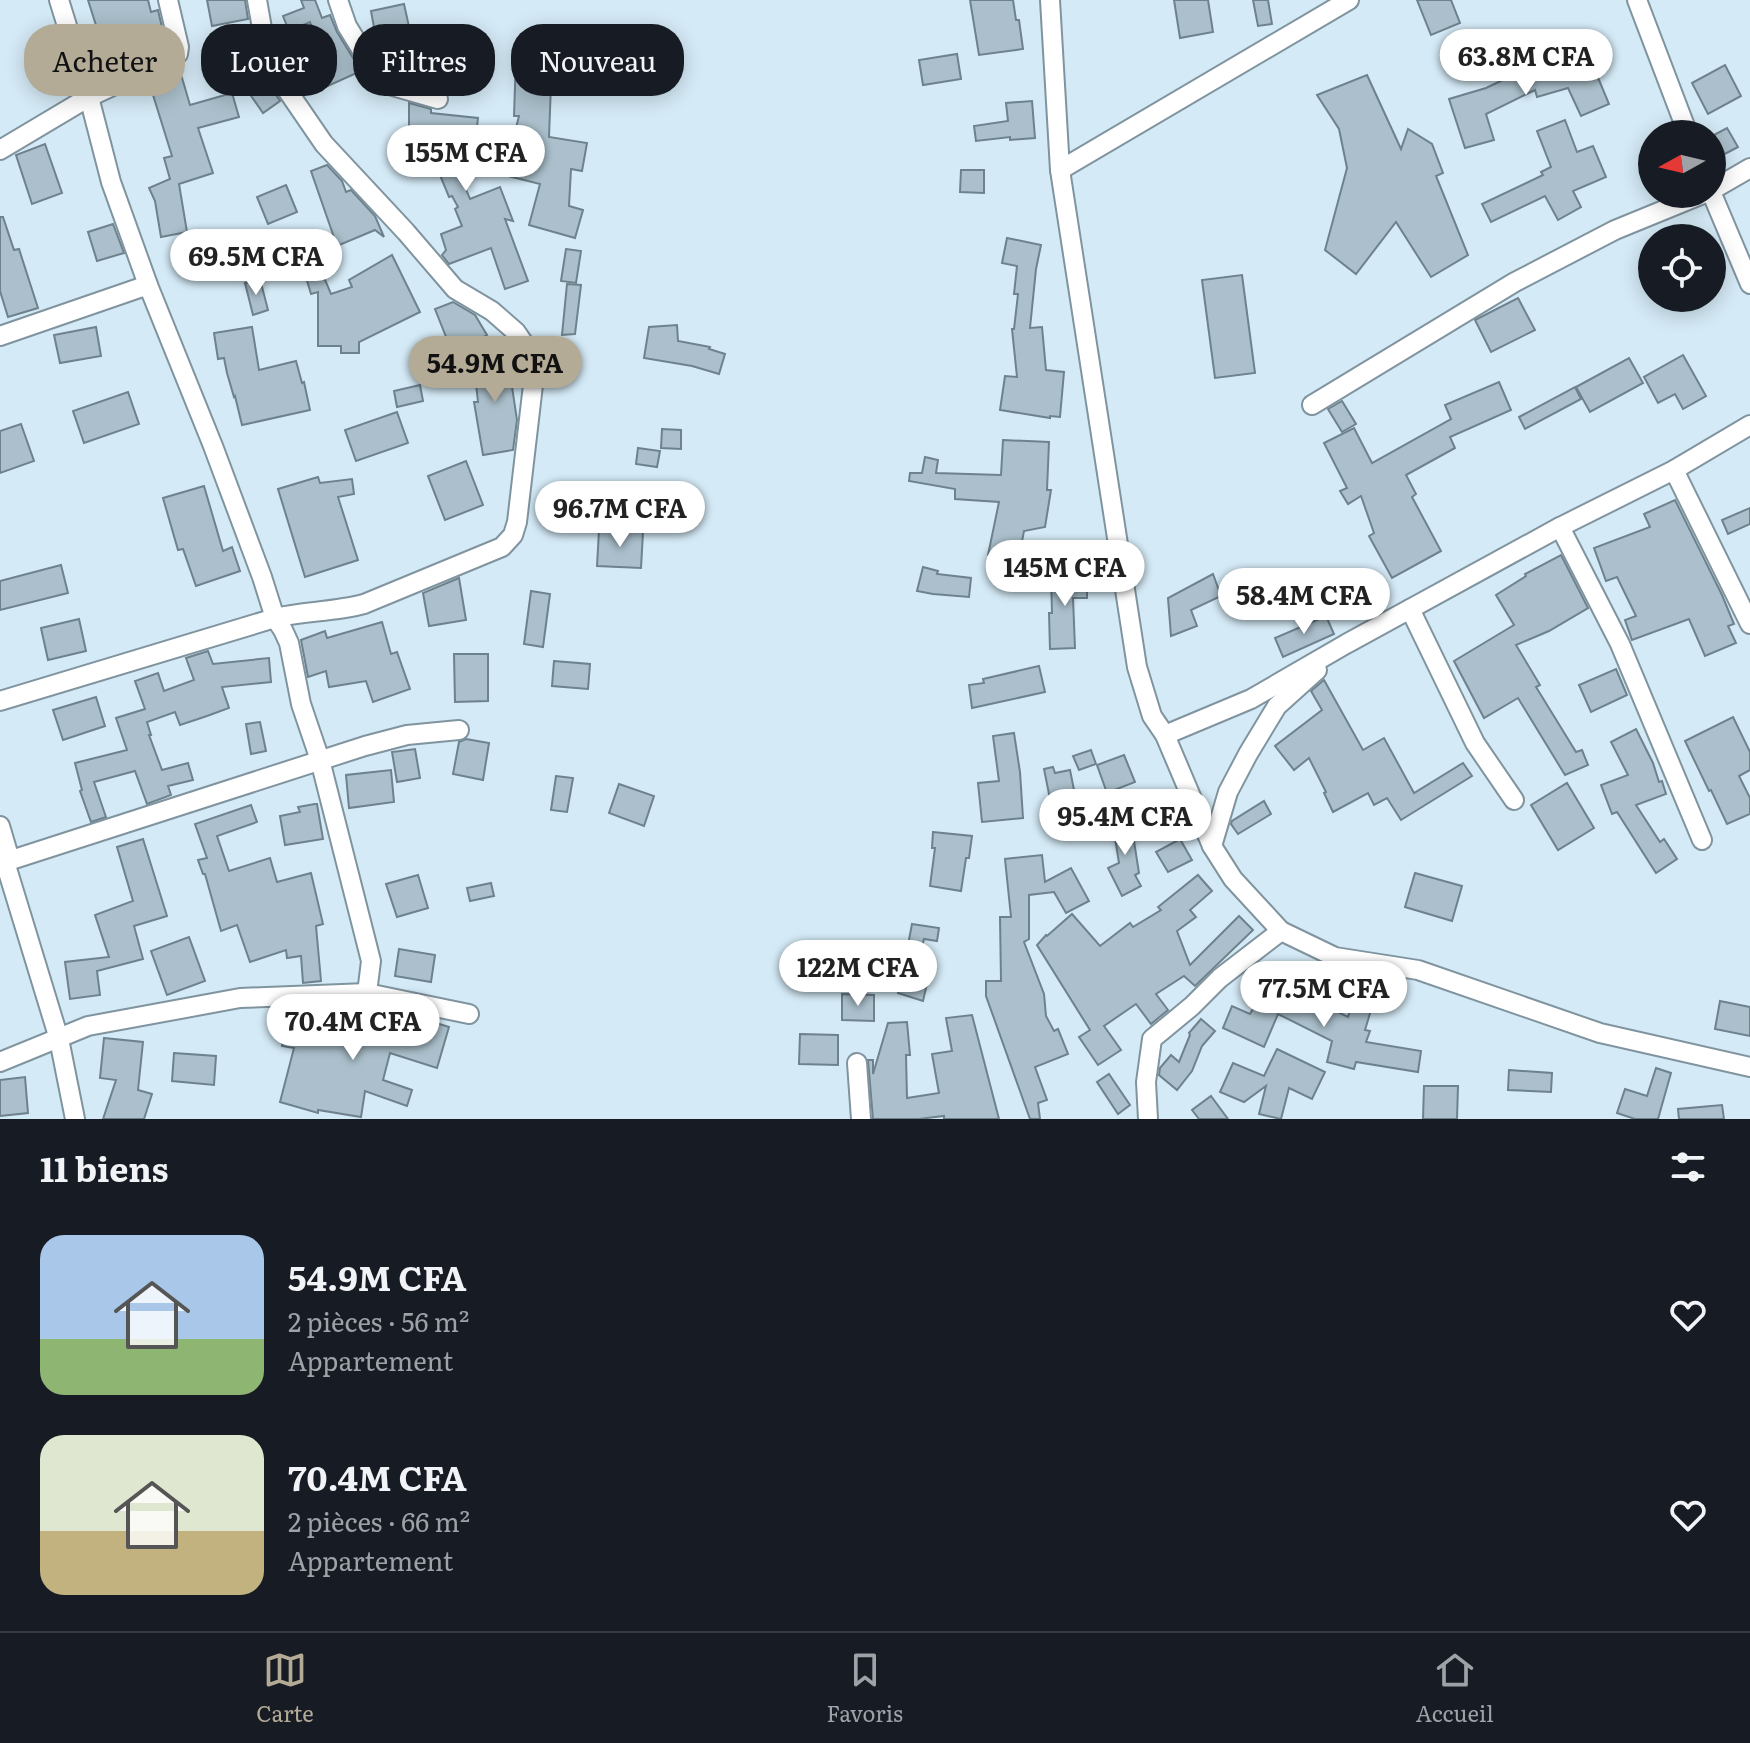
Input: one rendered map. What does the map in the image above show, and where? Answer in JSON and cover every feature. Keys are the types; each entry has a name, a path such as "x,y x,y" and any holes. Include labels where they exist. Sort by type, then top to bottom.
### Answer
{"street":[{"path":"59,0 111,182 275,618 289,643 301,704 320,760 371,961 367,993"},
{"path":"0,150 89,97 178,54 168,0"},
{"path":"0,701 275,618 364,604 502,547 513,535 533,385 531,354 516,332 492,311 455,289 324,144 276,74 263,34 257,0"},
{"path":"338,0 347,26 382,83 438,99"},
{"path":"1050,0 1060,170 1137,667 1152,716 1165,735 1212,846 1233,879 1281,931 1335,957 1418,970 1600,1033 1750,1067"},
{"path":"1060,170 1349,0"},
{"path":"1637,0 1683,120"},
{"path":"1726,183 1750,168"},
{"path":"1312,405 1515,282 1615,230 1669,208"},
{"path":"1719,208 1750,284"},
{"path":"0,336 148,285"},
{"path":"1165,735 1251,699 1560,527 1674,470 1750,425"},
{"path":"1674,470 1750,624"},
{"path":"1560,527 1620,644 1702,840"},
{"path":"1410,609 1475,743 1514,800"},
{"path":"1212,846 1228,792 1277,706 1346,644"},
{"path":"4,857 407,735 459,730"},
{"path":"0,826 4,857 59,1039 75,1119"},
{"path":"1148,1119 1146,1082 1152,1039 1220,978 1281,931"},
{"path":"0,1062 88,1026 240,998 367,993 469,1014"},
{"path":"857,1063 861,1119"}],"building":[{"path":"88,0 148,0 151,12 158,10 161,24 96,24"},
{"path":"207,0 245,0 248,19 212,24"},
{"path":"301,0 315,0 322,18 330,15 334,24 286,24 283,16 304,8"},
{"path":"970,0 1013,0 1023,49 979,55"},
{"path":"1174,0 1208,0 1213,32 1180,38"},
{"path":"1253,0 1268,0 1272,24 1258,26"},
{"path":"1417,0 1451,0 1460,23 1431,35"},
{"path":"404,4 408,24 373,24 371,11"},
{"path":"337,32 353,58 353,75 337,82"},
{"path":"957,54 961,79 923,85 919,60"},
{"path":"1589,56 1609,104 1581,116 1568,88 1537,97 1535,90 1486,114 1494,140 1465,148 1449,99 1486,88 1513,75 1515,80 1550,72"},
{"path":"1725,65 1741,96 1708,114 1692,83"},
{"path":"1367,75 1401,149 1408,129 1432,144 1443,173 1436,176 1468,255 1431,277 1396,222 1356,274 1325,250 1347,168 1339,129 1317,95"},
{"path":"185,88 190,105 233,96 239,117 198,128 213,173 179,184 187,232 161,237 155,201 149,188 170,179 164,158 172,156 153,96 185,96"},
{"path":"251,96 277,96 280,101 263,113"},
{"path":"515,96 551,96 549,137 587,143 582,171 571,169 569,206 583,210 575,238 529,225 540,184 504,175 519,116 514,116"},
{"path":"1032,101 1035,138 976,141 974,126 1008,121 1006,103"},
{"path":"409,103 431,109 431,113 478,118 474,152 449,149 470,199 500,187 513,221 505,219 528,281 505,289 491,248 449,264 442,255 446,250 441,234 462,226 455,209 458,207 452,196 449,197 433,158 409,158"},
{"path":"1565,120 1577,152 1593,146 1606,177 1573,191 1581,207 1558,220 1545,196 1491,222 1482,204 1543,175 1541,172 1551,167 1537,131"},
{"path":"1726,129 1738,147 1726,153"},
{"path":"45,144 62,193 32,204 16,155"},
{"path":"327,165 342,181 346,192 351,190 375,216 384,237 375,230 337,246 311,171"},
{"path":"961,170 984,170 984,193 960,192"},
{"path":"286,185 297,212 268,224 257,197"},
{"path":"0,217 3,217 14,250 19,249 38,308 8,317 0,291"},
{"path":"113,224 124,253 97,261 88,232"},
{"path":"307,237 331,294 352,287 349,280 392,255 420,312 359,342 359,353 341,353 341,346 318,346 318,292 311,294 295,240"},
{"path":"1007,238 1041,245 1030,328 1042,327 1046,370 1064,372 1060,417 1000,410 1005,376 1017,377 1012,329 1018,294 1014,294 1017,266 1002,263"},
{"path":"207,245 216,270 194,277 185,252"},
{"path":"566,249 581,251 576,283 561,281"},
{"path":"1242,275 1255,373 1215,378 1202,280"},
{"path":"260,279 268,310 253,315 245,283"},
{"path":"567,284 581,285 575,334 562,335"},
{"path":"1518,298 1535,330 1491,352 1475,320"},
{"path":"453,302 475,315 487,335 433,367 430,351 450,347 435,309"},
{"path":"677,325 678,341 710,347 725,354 719,374 644,358 649,327"},
{"path":"96,327 101,356 60,363 54,335"},
{"path":"252,327 259,370 296,361 310,410 242,425 224,358 218,359 214,333"},
{"path":"507,353 517,420 513,450 483,455 474,402 478,402 473,357"},
{"path":"1683,355 1706,396 1683,409 1675,394 1658,403 1644,377"},
{"path":"1629,358 1643,383 1590,412 1576,387"},
{"path":"1499,382 1511,410 1450,437 1455,448 1406,475 1416,494 1412,497 1441,551 1392,578 1369,536 1374,533 1361,496 1348,504 1340,491 1347,488 1324,443 1354,428 1372,463 1451,419 1445,405"},
{"path":"420,385 423,401 397,407 394,391"},
{"path":"1575,387 1581,399 1525,429 1519,417"},
{"path":"128,392 139,424 84,443 73,411"},
{"path":"1342,401 1356,424 1342,432 1328,409"},
{"path":"397,412 408,443 356,461 345,430"},
{"path":"21,424 34,461 0,473 0,431"},
{"path":"662,429 681,430 681,449 661,448"},
{"path":"1003,440 1049,442 1047,490 1051,490 1045,527 1024,531 1018,562 988,555 999,502 955,499 955,489 909,481 910,473 922,473 925,457 938,460 936,473 1001,475"},
{"path":"638,448 660,451 657,467 636,464"},
{"path":"466,461 483,505 445,520 428,476"},
{"path":"318,477 320,483 352,479 354,494 338,497 358,560 305,577 278,489"},
{"path":"204,486 223,551 232,547 240,571 196,586 183,549 178,550 163,498"},
{"path":"1675,500 1734,624 1728,626 1736,643 1705,656 1689,619 1632,640 1625,620 1636,616 1617,577 1606,581 1594,548 1650,527 1644,514"},
{"path":"1750,508 1750,524 1728,534 1722,520"},
{"path":"599,530 643,532 641,568 597,566"},
{"path":"1561,555 1588,608 1549,631 1516,645 1540,685 1536,687 1576,752 1582,750 1588,765 1565,775 1518,698 1484,718 1454,661 1514,625 1496,595 1525,574"},
{"path":"61,565 68,593 0,610 0,581"},
{"path":"923,567 938,571 937,574 971,578 969,597 917,591"},
{"path":"1051,573 1087,573 1087,598 1073,598 1075,648 1050,649"},
{"path":"1213,574 1221,596 1191,610 1197,626 1171,636 1168,598"},
{"path":"459,578 466,620 429,626 423,593"},
{"path":"531,591 550,594 543,647 524,644"},
{"path":"1326,616 1334,634 1283,657 1275,638"},
{"path":"79,619 86,651 48,660 41,628"},
{"path":"382,622 391,654 397,652 410,689 373,702 366,681 329,687 326,671 308,677 301,640 325,631 327,638"},
{"path":"208,651 213,664 269,658 271,682 222,687 229,708 180,725 175,712 147,722 162,770 188,763 193,780 168,786 171,795 147,804 135,771 94,782 106,817 91,822 80,791 75,763 127,750 116,718 145,709 135,681 158,673 164,691 194,680 186,658"},
{"path":"454,654 488,654 488,701 455,702"},
{"path":"554,661 590,664 588,689 552,686"},
{"path":"1039,666 1045,692 972,708 969,685"},
{"path":"1616,669 1627,695 1591,712 1579,685"},
{"path":"1324,680 1363,750 1384,738 1414,793 1463,763 1472,776 1401,820 1387,798 1374,805 1368,793 1333,812 1309,758 1294,770 1275,746 1322,710 1311,691"},
{"path":"96,697 105,726 63,740 53,710"},
{"path":"1733,717 1750,752 1750,770 1739,776 1750,798 1750,814 1727,824 1685,741"},
{"path":"260,722 266,751 251,754 246,724"},
{"path":"1636,729 1666,794 1636,805 1660,842 1664,839 1677,859 1656,873 1617,812 1612,814 1601,785 1628,775 1611,742"},
{"path":"1014,733 1023,818 982,822 978,783 999,781 993,736"},
{"path":"466,739 489,743 483,780 453,774 459,742"},
{"path":"415,749 420,778 397,782 392,752"},
{"path":"1091,750 1096,764 1079,770 1073,756"},
{"path":"1124,755 1135,782 1107,793 1097,765"},
{"path":"1053,767 1055,773 1070,770 1076,800 1065,802 1067,808 1053,814 1044,769"},
{"path":"391,770 394,802 349,808 346,775"},
{"path":"556,776 573,778 567,812 551,810"},
{"path":"1567,783 1594,828 1558,850 1531,805"},
{"path":"619,784 654,796 644,826 609,813"},
{"path":"1264,801 1271,814 1238,834 1232,821"},
{"path":"317,804 323,839 285,845 280,816 300,812 298,807"},
{"path":"251,805 257,822 217,836 229,871 270,858 277,882 311,873 323,924 316,926 321,981 303,983 301,956 287,958 286,950 250,962 237,925 221,931 198,860 207,858 195,824"},
{"path":"1130,816 1139,873 1135,875 1141,886 1122,896 1108,868 1119,863 1112,819"},
{"path":"933,832 972,836 961,891 930,886 935,848 932,848"},
{"path":"143,839 167,916 134,926 143,959 97,971 100,995 70,999 65,962 109,957 95,915 133,901 117,847"},
{"path":"1180,839 1192,860 1168,872 1156,852"},
{"path":"1042,855 1045,882 1071,868 1089,901 1066,913 1054,892 1029,895 1029,939 1024,942 1044,994 1046,1016 1054,1031 1058,1029 1068,1054 1035,1067 1047,1100 1038,1103 1040,1119 1030,1119 986,996 986,981 1001,981 1000,917 1011,917 1005,859"},
{"path":"1415,873 1462,886 1452,921 1405,907"},
{"path":"418,875 428,908 397,917 386,884"},
{"path":"1198,875 1212,891 1190,910 1196,917 1177,931 1190,965 1239,916 1253,930 1195,986 1184,976 1156,994 1168,1010 1151,1024 1136,1004 1104,1026 1121,1050 1098,1065 1079,1037 1090,1030 1037,945 1072,914 1100,946 1130,923 1133,927 1161,910 1158,907"},
{"path":"491,883 494,896 470,901 467,888"},
{"path":"912,924 939,928 937,941 924,939 922,947 908,945"},
{"path":"189,937 205,981 167,995 151,951"},
{"path":"399,949 435,955 431,982 395,976"},
{"path":"906,968 929,975 923,1001 898,993"},
{"path":"1358,984 1377,990 1365,1030 1370,1031 1366,1042 1421,1051 1418,1072 1356,1062 1354,1069 1327,1062 1332,1041 1278,1014 1264,1047 1223,1028 1232,1006 1250,1014 1266,986 1301,1005 1305,996 1348,1017"},
{"path":"842,994 874,995 874,1021 842,1020"},
{"path":"1720,1001 1750,1007 1750,1036 1715,1029"},
{"path":"410,1015 449,1027 437,1068 390,1053 383,1080 412,1090 407,1106 365,1091 361,1117 318,1110 318,1113 280,1102 294,1048 282,1046 287,1016 336,1024 376,1037 377,1020 408,1022"},
{"path":"972,1015 999,1119 944,1119 944,1116 873,1119 868,1060 873,1060 873,1074 888,1023 907,1022 910,1055 906,1055 907,1098 939,1093 932,1054 952,1051 946,1018"},
{"path":"1201,1019 1215,1031 1202,1046 1192,1071 1177,1090 1159,1075 1160,1068 1171,1055 1179,1062 1189,1033"},
{"path":"800,1034 838,1035 838,1065 799,1064"},
{"path":"104,1038 143,1042 138,1090 152,1094 144,1119 103,1119 116,1080 100,1078"},
{"path":"1277,1049 1325,1072 1312,1099 1289,1088 1281,1119 1259,1114 1266,1086 1244,1102 1220,1092 1233,1063 1264,1076"},
{"path":"174,1053 216,1056 214,1085 172,1081"},
{"path":"1656,1068 1671,1073 1658,1119 1635,1119 1617,1113 1625,1089 1647,1096"},
{"path":"1509,1070 1552,1073 1551,1092 1508,1090"},
{"path":"1109,1074 1130,1105 1118,1114 1097,1082"},
{"path":"25,1077 28,1113 0,1116 0,1080"},
{"path":"1424,1086 1458,1086 1457,1119 1423,1119"},
{"path":"1211,1096 1228,1119 1199,1119 1192,1110"},
{"path":"1722,1105 1724,1119 1679,1119 1678,1109"}]}
